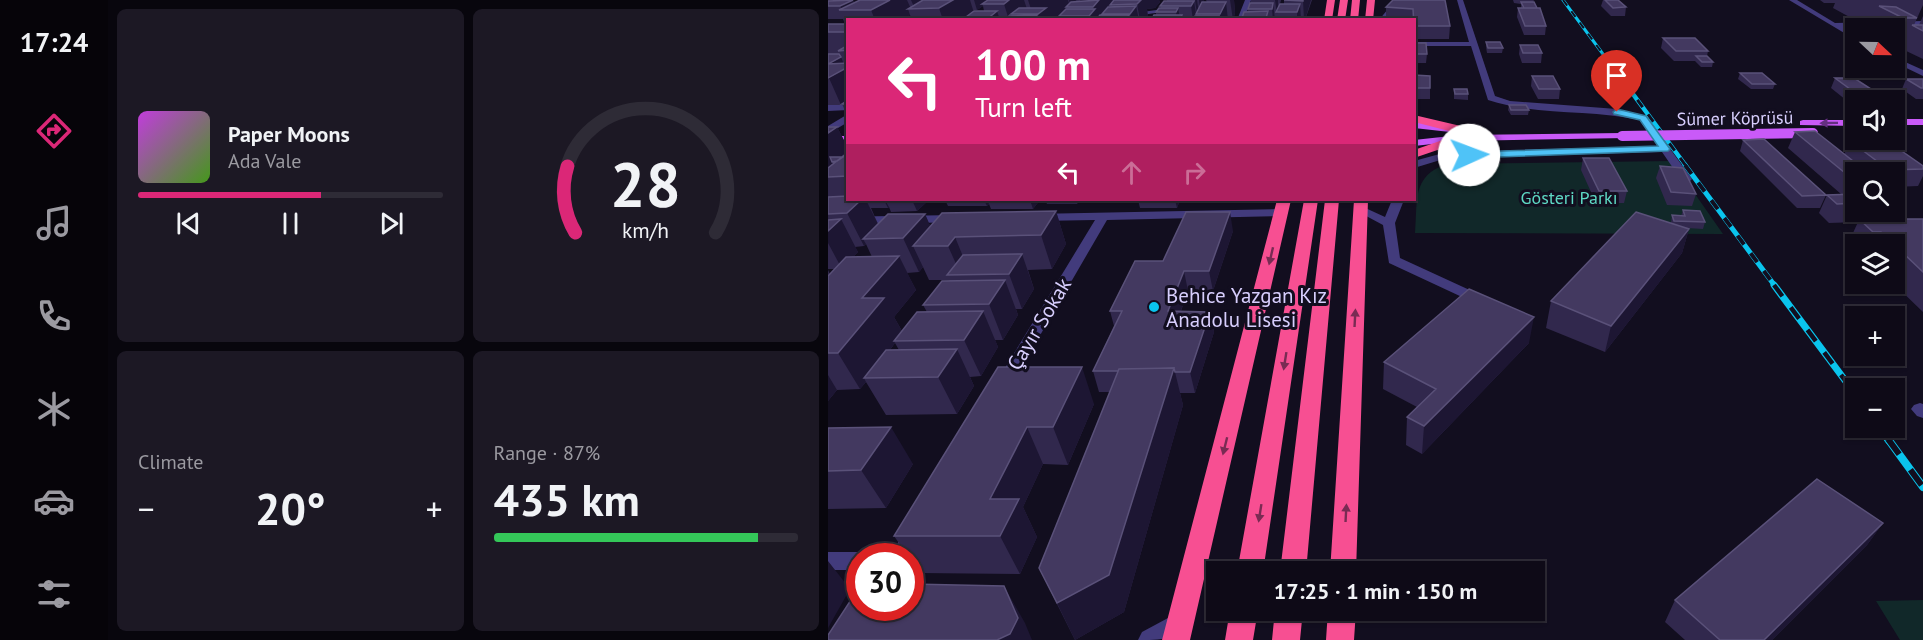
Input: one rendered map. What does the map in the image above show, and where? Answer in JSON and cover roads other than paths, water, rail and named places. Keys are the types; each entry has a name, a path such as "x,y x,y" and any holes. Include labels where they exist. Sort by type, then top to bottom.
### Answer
{"highway":[{"path":"1328,18 1331,0"},
{"path":"1341,18 1344,0"},
{"path":"1354,18 1356,0"},
{"path":"1369,18 1371,0"},
{"path":"1416,119 1461,134"},
{"path":"1416,153 1461,134"},
{"path":"1252,561 1311,201"},
{"path":"1294,561 1332,201"},
{"path":"1344,561 1362,203"},
{"path":"1178,631 1283,206"},
{"path":"1239,640 1242,621"},
{"path":"1286,640 1288,621"},
{"path":"1340,640 1341,621"}],"main road":[{"path":"1905,122 1923,122"},
{"name":"Sümer Köprüsü","path":"1461,134 1612,127 1845,123"},
{"path":"1416,125 1461,134"},
{"name":"Sümer Köprüsü","path":"1461,134 1622,136 1845,132"},
{"path":"1905,132 1923,132"},
{"path":"1416,143 1461,134"},
{"path":"828,139 846,139"},
{"path":"828,149 846,148"}],"street":[{"path":"1161,18 1174,0"},
{"path":"1241,18 1248,0"},
{"path":"1792,0 1845,32"},
{"path":"1451,7 1461,3 1489,93 1494,100 1509,104 1617,112 1643,118 1686,179"},
{"path":"1102,18 1190,6"},
{"path":"1384,18 1392,9 1407,7"},
{"path":"1833,25 1923,23"},
{"path":"1416,44 1473,44"},
{"path":"1905,64 1920,70"},
{"path":"828,108 846,107"},
{"path":"828,131 846,118"},
{"path":"1416,164 1447,155 1665,149"},
{"path":"1398,201 1389,224 1394,260 1495,307"},
{"path":"1362,203 1389,224"},
{"path":"1023,217 1283,206"},
{"name":"Çayır Sokak","path":"994,399 1104,215"},
{"path":"828,221 964,219"},
{"path":"891,238 906,220"},
{"path":"908,543 923,517"},
{"path":"828,561 846,561"},
{"path":"1150,640 1178,631"}],"railway":[{"path":"1563,0 1617,73"},
{"path":"1616,71 1686,166"},
{"path":"1685,165 1775,286"},
{"path":"1774,285 1845,380"},
{"path":"1888,439 1923,487"}],"place":[{"name":"Behice Yazgan Kız Anadolu Lisesi","path":"1154,307"}],"park label":[{"name":"Gösteri Parkı","path":"1569,197"}]}
